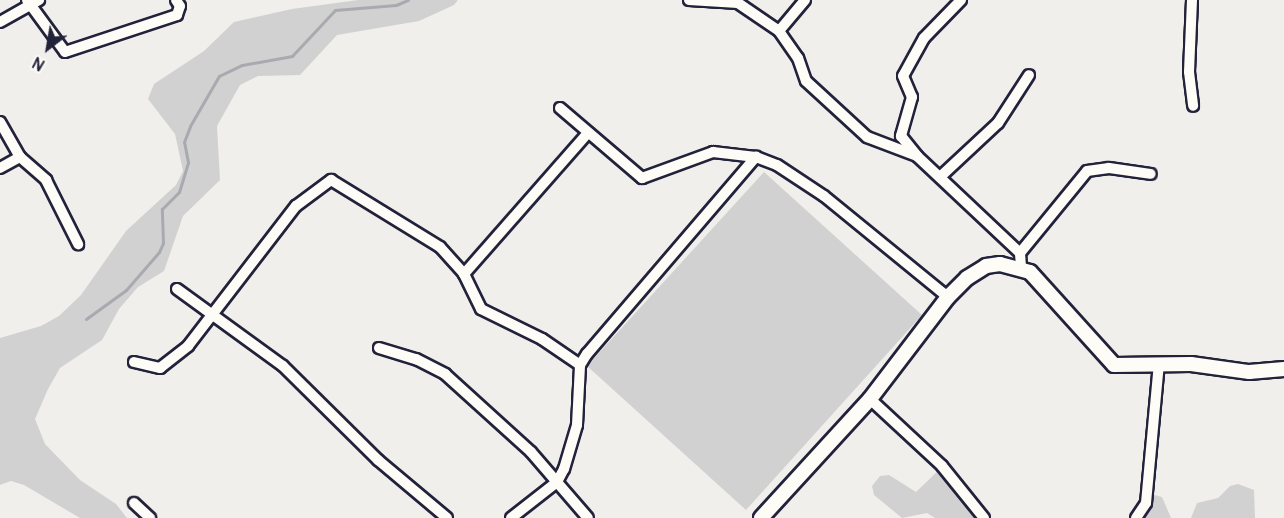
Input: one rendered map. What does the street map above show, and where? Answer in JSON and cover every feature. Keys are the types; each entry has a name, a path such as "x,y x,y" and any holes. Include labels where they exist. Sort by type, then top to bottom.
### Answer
{"street":[{"path":"0,22 32,2 65,52 177,15 180,6 176,0"},
{"path":"689,0 738,3 779,31 798,58 808,84 867,137 917,156"},
{"path":"779,31 806,0"},
{"path":"1192,0 1189,72 1193,106"},
{"path":"955,2 924,38 903,76 903,83 912,97 902,136 917,156 1021,260 1114,365 1191,364 1249,372 1284,369"},
{"path":"940,177 998,123 1029,75"},
{"path":"560,108 642,177 713,152 756,157 777,165 824,196 948,297"},
{"path":"0,122 20,157 46,180 78,244"},
{"path":"464,274 588,133"},
{"path":"0,168 20,157"},
{"path":"512,518 557,482 577,425 580,365 637,291 756,157"},
{"path":"761,518 870,399 948,297 967,278 986,266 1021,260 1087,171 1109,168 1151,174"},
{"path":"134,362 155,368 166,365 214,316 296,206 326,181 337,183 440,247 464,274 481,309 542,339 580,365"},
{"path":"177,289 283,366 378,460 447,518"},
{"path":"379,348 416,359 445,374 531,452 588,518"},
{"path":"1136,518 1146,503 1159,364"},
{"path":"870,399 942,466 984,518"},
{"path":"134,503 150,518"}],"shaded area":[{"path":"358,0 458,0 454,5 419,21 337,35 300,75 258,76 240,85 217,126 220,180 183,216 164,271 138,287 119,309 102,340 60,368 48,389 35,419 45,444 80,480 116,504 127,518 80,518 24,485 11,481 0,485 0,338 41,326 59,316 81,295 126,231 176,185 183,171 175,134 148,99 154,84 204,51 234,22 292,9"},
{"path":"764,172 922,315 746,510 587,366"},
{"path":"941,468 986,518 935,518 927,513 902,518 874,495 872,486 880,476 889,475 916,492"},
{"path":"1238,484 1254,490 1255,518 1191,518 1197,503 1218,498 1230,486"},
{"path":"1147,493 1162,497 1171,518 1133,518"}],"waterway":[{"path":"86,319 126,290 159,252 163,243 162,209 179,192 188,162 184,142 190,126 219,76 242,65 292,56 335,10 396,5 408,0"}]}
